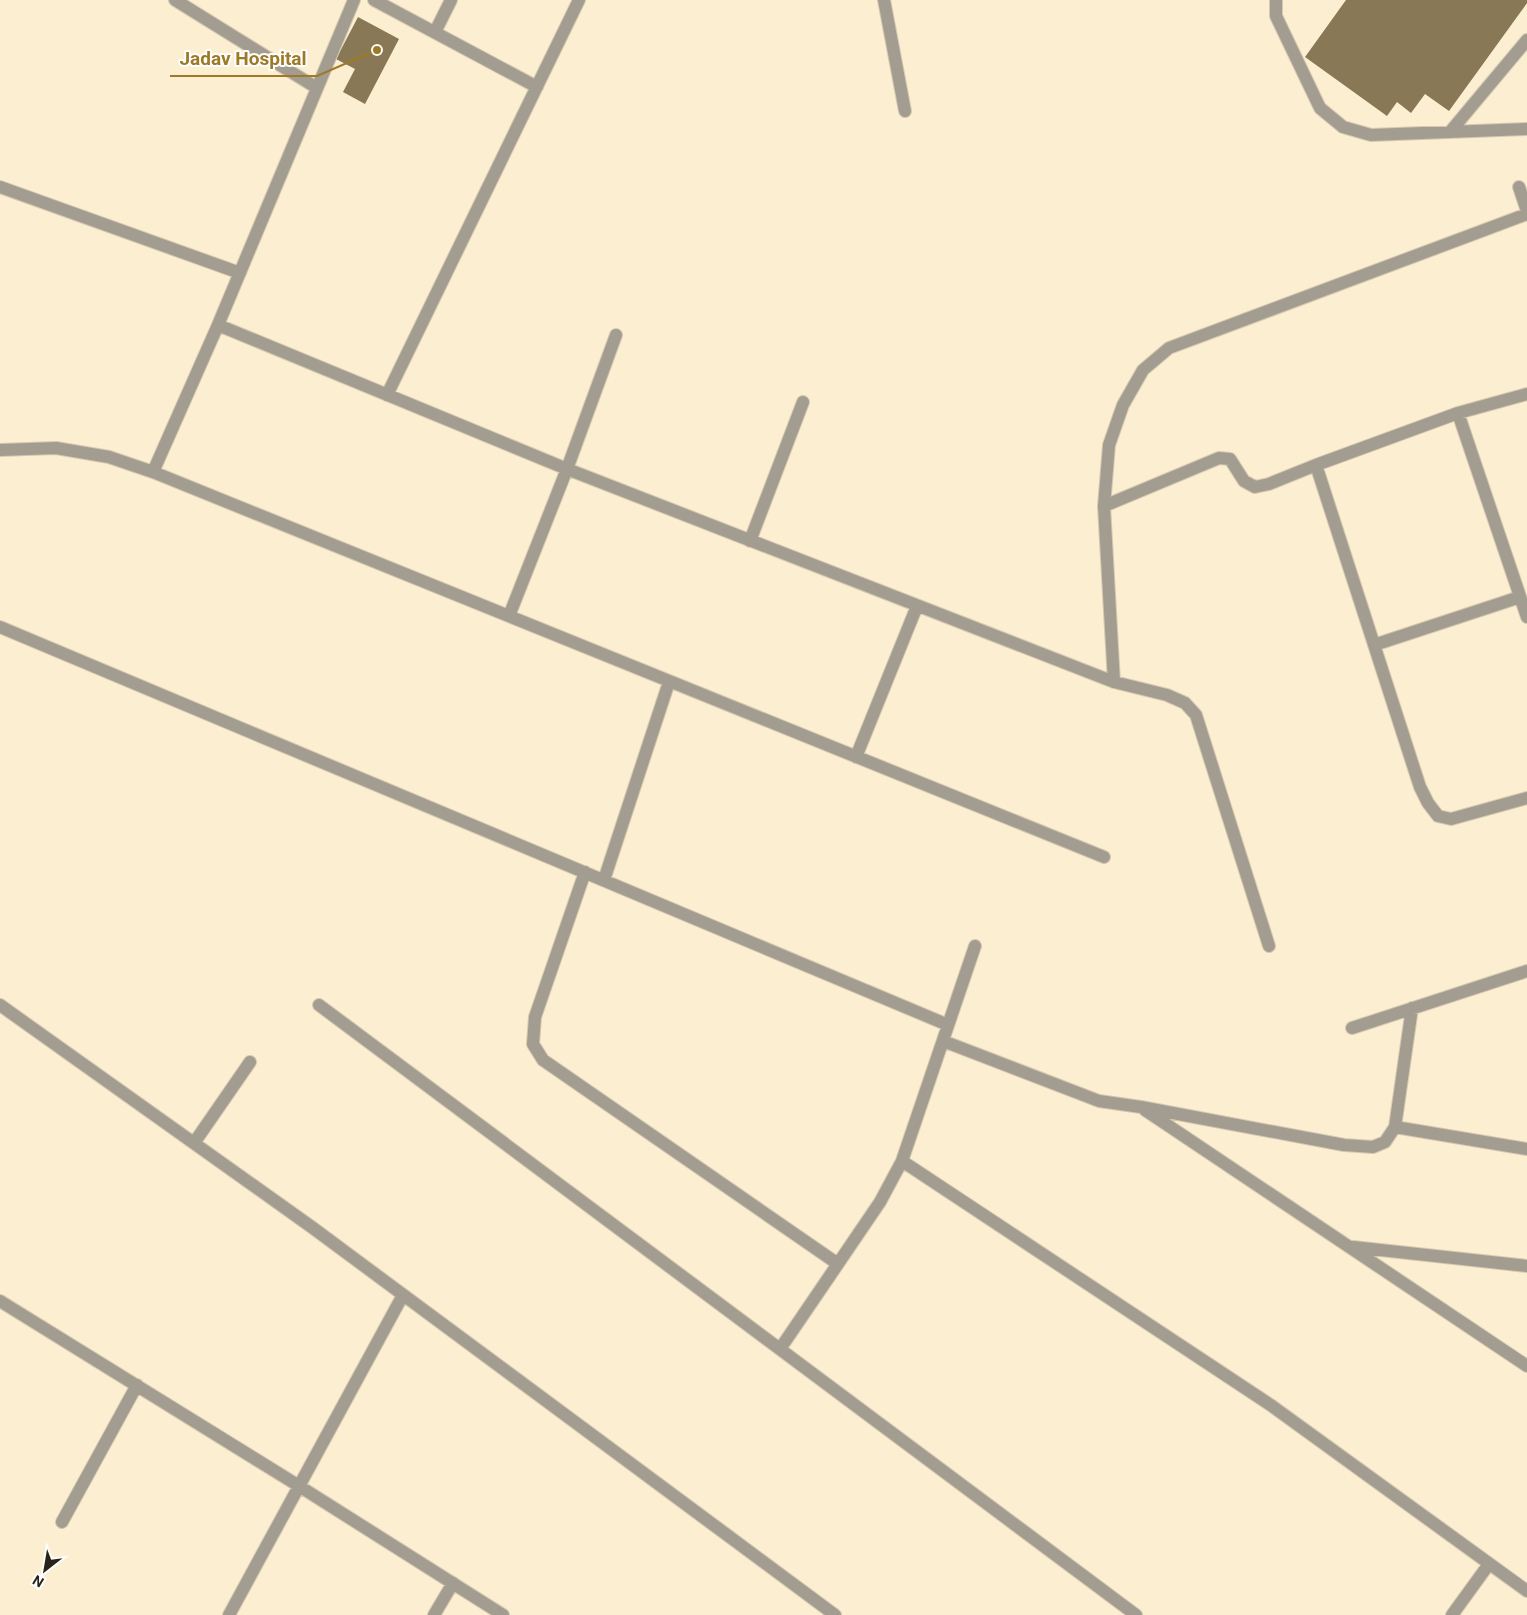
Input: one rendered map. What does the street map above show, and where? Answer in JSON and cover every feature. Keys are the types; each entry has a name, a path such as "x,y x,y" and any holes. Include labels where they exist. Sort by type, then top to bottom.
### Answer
{"street":[{"path":"175,0 317,88"},
{"path":"153,472 218,325 354,0"},
{"path":"374,0 537,87"},
{"path":"434,32 451,0"},
{"path":"387,395 579,0"},
{"path":"884,0 905,111"},
{"path":"1276,0 1276,16 1320,108 1343,127 1371,135 1527,129"},
{"path":"1450,132 1527,40"},
{"path":"0,187 240,273"},
{"path":"1114,682 1104,506 1109,445 1123,405 1144,370 1169,348 1527,212 1520,187"},
{"path":"218,325 566,469 750,541 1114,682 1168,695 1185,703 1196,715 1269,946"},
{"path":"509,616 616,335"},
{"path":"1104,506 1219,458 1230,459 1244,481 1255,486 1270,484 1316,465 1458,413 1527,394"},
{"path":"750,541 803,402"},
{"path":"1458,413 1527,617"},
{"path":"0,450 56,448 109,457 153,472 1104,858"},
{"path":"1316,465 1420,787 1428,803 1438,816 1451,819 1527,798"},
{"path":"1374,646 1520,597"},
{"path":"856,757 917,606"},
{"path":"0,627 948,1025"},
{"path":"604,880 669,682"},
{"path":"584,872 535,1017 533,1044 543,1060 838,1264"},
{"path":"780,1349 880,1202 902,1161 975,946"},
{"path":"1352,1028 1527,971"},
{"path":"0,1005 313,1228 835,1615"},
{"path":"318,1005 1136,1615"},
{"path":"943,1041 1099,1102 1141,1107 1344,1145 1372,1147 1385,1142 1396,1127 1412,1008"},
{"path":"194,1143 250,1062"},
{"path":"1141,1107 1527,1366"},
{"path":"1396,1127 1527,1148"},
{"path":"902,1161 1272,1406 1527,1591"},
{"path":"1349,1247 1527,1266"},
{"path":"229,1615 403,1295"},
{"path":"0,1301 503,1615"},
{"path":"62,1522 137,1386"},
{"path":"1452,1615 1490,1564"},
{"path":"434,1615 453,1583"}],"building":[{"path":"1346,0 1527,0 1527,3 1449,111 1425,94 1411,113 1397,102 1387,116 1305,57"},
{"path":"358,17 399,39 365,104 343,92 355,69 336,59"}],"place":[{"name":"Jadav Hospital","path":"377,50"}]}
